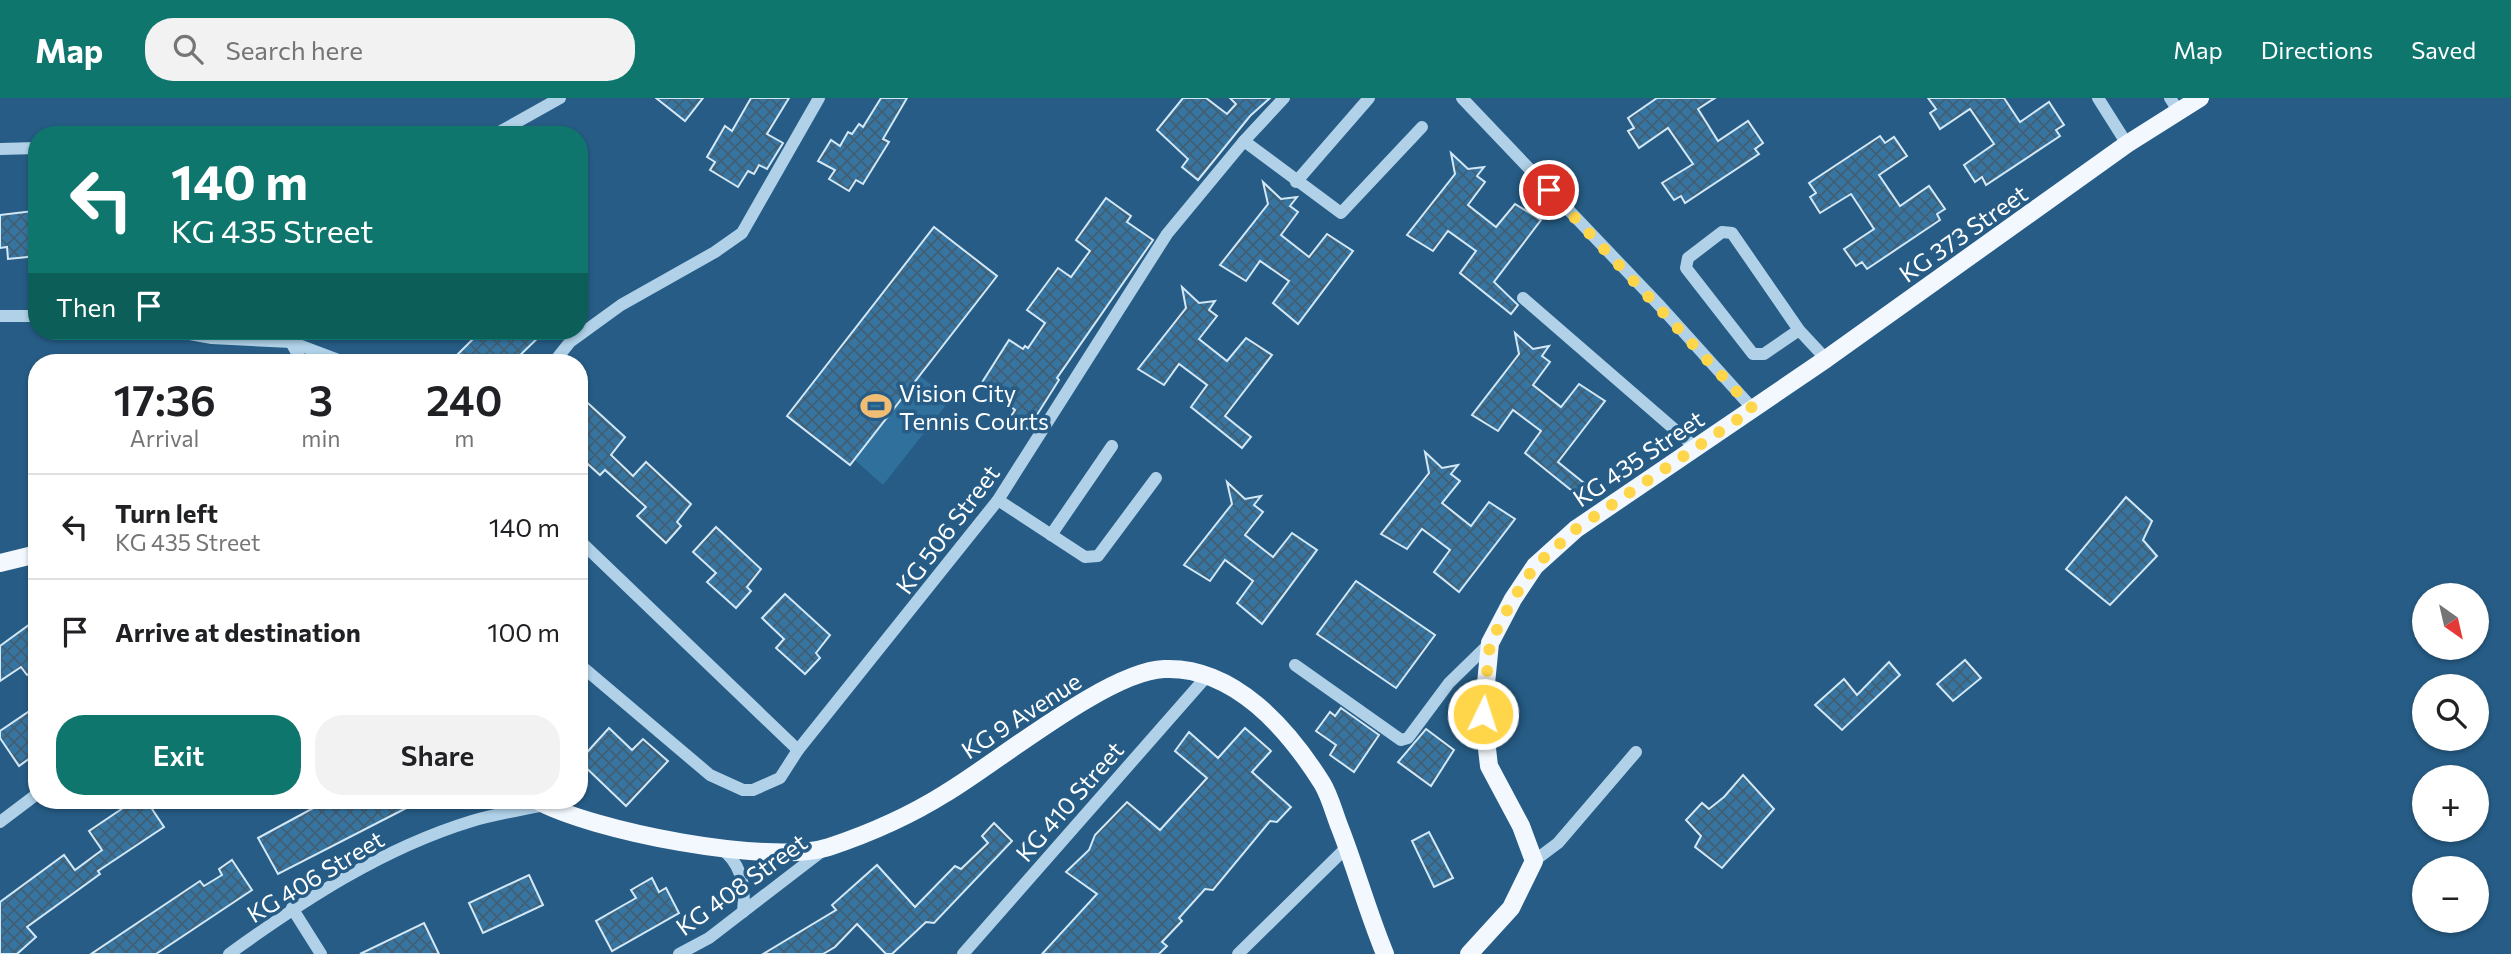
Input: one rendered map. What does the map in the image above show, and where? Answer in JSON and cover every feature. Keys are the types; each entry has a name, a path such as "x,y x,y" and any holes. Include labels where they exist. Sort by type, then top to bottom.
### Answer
{"main road":[{"name":"KG 373 Street","path":"1753,409 2127,144 2175,105 2200,98"},
{"name":"KG 435 Street","path":"1534,861 1521,827 1489,766 1483,714 1490,643 1513,599 1535,566 1576,529 1753,409"},
{"path":"0,564 28,556"},
{"name":"KG 9 Avenue","path":"559,809 584,819 759,854 827,848 945,794 1121,680 1163,669 1207,676 1239,690 1286,733 1324,785 1385,954"},
{"path":"1469,954 1511,908 1534,861"}],"street":[{"path":"510,126 560,98"},
{"path":"588,329 621,305 715,252 741,233 819,98"},
{"name":"KG 506 Street","path":"588,672 710,775 743,790 760,788 779,778 798,750 998,500 1167,234 1244,141 1284,98"},
{"path":"1296,181 1369,98"},
{"path":"1462,98 1753,409"},
{"path":"2098,98 2127,144"},
{"path":"1244,141 1341,214 1422,127"},
{"path":"0,149 28,148"},
{"path":"1799,330 1764,354 1753,354 1686,268 1688,258 1722,232 1732,233 1799,330 1826,359"},
{"path":"1523,298 1696,448"},
{"path":"0,317 28,316"},
{"path":"252,340 291,342 323,354"},
{"path":"560,354 573,340"},
{"path":"291,342 298,354"},
{"path":"1051,535 1112,446"},
{"path":"998,500 1085,557 1098,556 1156,478"},
{"path":"588,549 798,750"},
{"path":"1295,665 1401,740 1408,738 1454,678 1490,643"},
{"name":"KG 410 Street","path":"963,954 1207,676"},
{"path":"1534,861 1558,843 1636,752"},
{"path":"0,822 28,801"},
{"name":"KG 406 Street","path":"229,954 292,908 362,867 425,839 516,809"},
{"path":"1238,954 1347,847"},
{"path":"720,848 731,856 739,871 746,891 743,912"},
{"name":"KG 408 Street","path":"680,954 709,938 827,848"},
{"path":"292,908 321,954"}],"shaded area":[{"name":"Vision City Tennis Courts","path":"866,333 950,400 883,485 802,413"}],"building":[{"path":"656,98 703,98 685,121"},
{"path":"751,98 789,98 767,134 783,143 767,169 759,165 754,174 748,171 738,187 710,170 715,162 707,157 725,126 732,131"},
{"path":"881,98 907,98 883,139 889,142 863,184 856,180 849,191 829,179 835,170 818,161 831,140 840,146 848,132 852,134 859,124 863,127"},
{"path":"1183,98 1206,98 1227,114 1236,104 1230,98 1270,98 1250,116 1198,180 1182,167 1188,159 1157,130"},
{"path":"1657,98 1715,98 1698,109 1718,141 1748,121 1763,143 1755,149 1759,154 1685,203 1681,196 1674,200 1662,183 1693,164 1668,128 1639,148 1628,131 1634,128 1628,118"},
{"path":"1928,98 2004,98 2020,122 2049,102 2064,125 2056,130 2060,136 1986,185 1982,177 1975,182 1964,165 1994,144 1970,109 1940,129 1930,113 1936,109"},
{"path":"1880,136 1885,143 1894,137 1907,156 1879,175 1900,206 1929,186 1945,209 1937,214 1940,220 1867,269 1862,262 1856,266 1844,249 1874,229 1851,194 1820,213 1810,197 1816,193 1809,183"},
{"path":"1451,153 1468,169 1484,167 1477,176 1485,182 1468,205 1496,227 1515,204 1541,220 1494,282 1518,305 1511,314 1460,273 1476,251 1448,231 1433,251 1407,235 1455,174"},
{"path":"1263,182 1281,199 1297,197 1290,206 1298,212 1281,235 1309,257 1327,234 1353,251 1298,324 1273,303 1289,281 1260,261 1246,281 1220,265 1268,204"},
{"path":"1106,198 1131,216 1127,222 1153,240 1057,378 1059,380 1028,429 1010,418 1015,410 981,384 1009,340 1023,349 1025,346 1028,348 1045,323 1027,310 1058,268 1071,277 1090,251 1076,240"},
{"path":"28,212 28,257 8,259 7,247 0,248 0,215"},
{"path":"934,227 997,276 850,465 787,416"},
{"path":"1182,287 1199,303 1215,301 1209,310 1217,316 1199,339 1227,361 1246,338 1272,355 1225,416 1251,437 1242,448 1191,407 1207,385 1179,364 1164,385 1138,369 1186,308"},
{"path":"1515,333 1533,349 1549,346 1542,356 1550,362 1533,385 1561,407 1579,384 1605,401 1558,462 1584,483 1576,494 1525,453 1541,431 1513,410 1498,431 1472,415 1519,354"},
{"path":"472,340 536,340 521,354 458,354"},
{"path":"588,403 625,437 611,455 633,476 646,462 691,504 677,522 681,526 666,543 637,516 646,507 605,470 600,475 588,464"},
{"path":"1425,452 1442,468 1458,465 1451,474 1460,481 1442,503 1471,526 1489,502 1515,519 1459,592 1434,572 1450,550 1422,529 1407,549 1381,534 1429,473"},
{"path":"1227,482 1245,499 1261,496 1254,505 1263,512 1245,535 1273,557 1292,533 1317,550 1262,624 1237,603 1253,581 1225,560 1210,581 1184,565 1232,504"},
{"path":"2126,497 2152,521 2143,540 2157,556 2110,605 2066,569"},
{"path":"716,527 761,569 747,587 751,591 736,608 707,582 716,573 693,552"},
{"path":"1356,581 1435,635 1396,688 1317,634"},
{"path":"785,594 830,635 816,653 820,658 805,674 776,648 784,639 762,618"},
{"path":"28,626 28,674 21,667 0,681 0,646"},
{"path":"1965,660 1981,678 1953,701 1937,684"},
{"path":"1889,662 1900,675 1842,730 1815,705 1844,679 1857,695"},
{"path":"1341,708 1379,735 1354,772 1330,755 1336,745 1316,731 1330,712 1335,716"},
{"path":"28,712 28,760 19,766 0,738 0,731"},
{"path":"609,728 632,750 643,739 668,761 626,806 588,770 588,751"},
{"path":"1245,728 1271,751 1252,772 1291,807 1277,822 1270,821 1213,890 1205,889 1179,918 1182,921 1162,942 1167,946 1159,954 1042,954 1097,894 1066,872 1089,850 1095,835 1127,802 1160,830 1207,778 1175,751 1189,732 1218,758"},
{"path":"1426,729 1454,750 1431,786 1398,762"},
{"path":"1743,775 1774,809 1722,868 1695,847 1701,836 1686,820 1702,803 1709,809 1724,797"},
{"path":"122,809 152,809 164,827 98,871 100,874 27,927 36,937 17,954 0,954 0,902 64,855 75,870 102,850 89,831"},
{"path":"311,809 404,809 278,874 258,838"},
{"path":"994,823 1012,841 934,923 926,922 892,954 886,954 857,924 835,947 823,954 763,954 836,910 832,905 877,865 915,907 955,866 961,869 988,843 982,836"},
{"path":"1429,832 1453,878 1434,887 1412,841"},
{"path":"232,860 252,890 156,954 91,954 200,881 204,886 222,875 219,869"},
{"path":"529,875 543,905 483,933 469,903"},
{"path":"652,878 659,892 666,888 679,913 612,951 596,921 636,898 631,890"},
{"path":"424,923 439,954 360,954"}],"place":[{"name":"Vision City Tennis Courts","path":"876,406"}],"route":[{"path":"1483,714 1490,643 1513,599 1535,566 1576,529 1753,409 1661,307 1549,190"}]}
